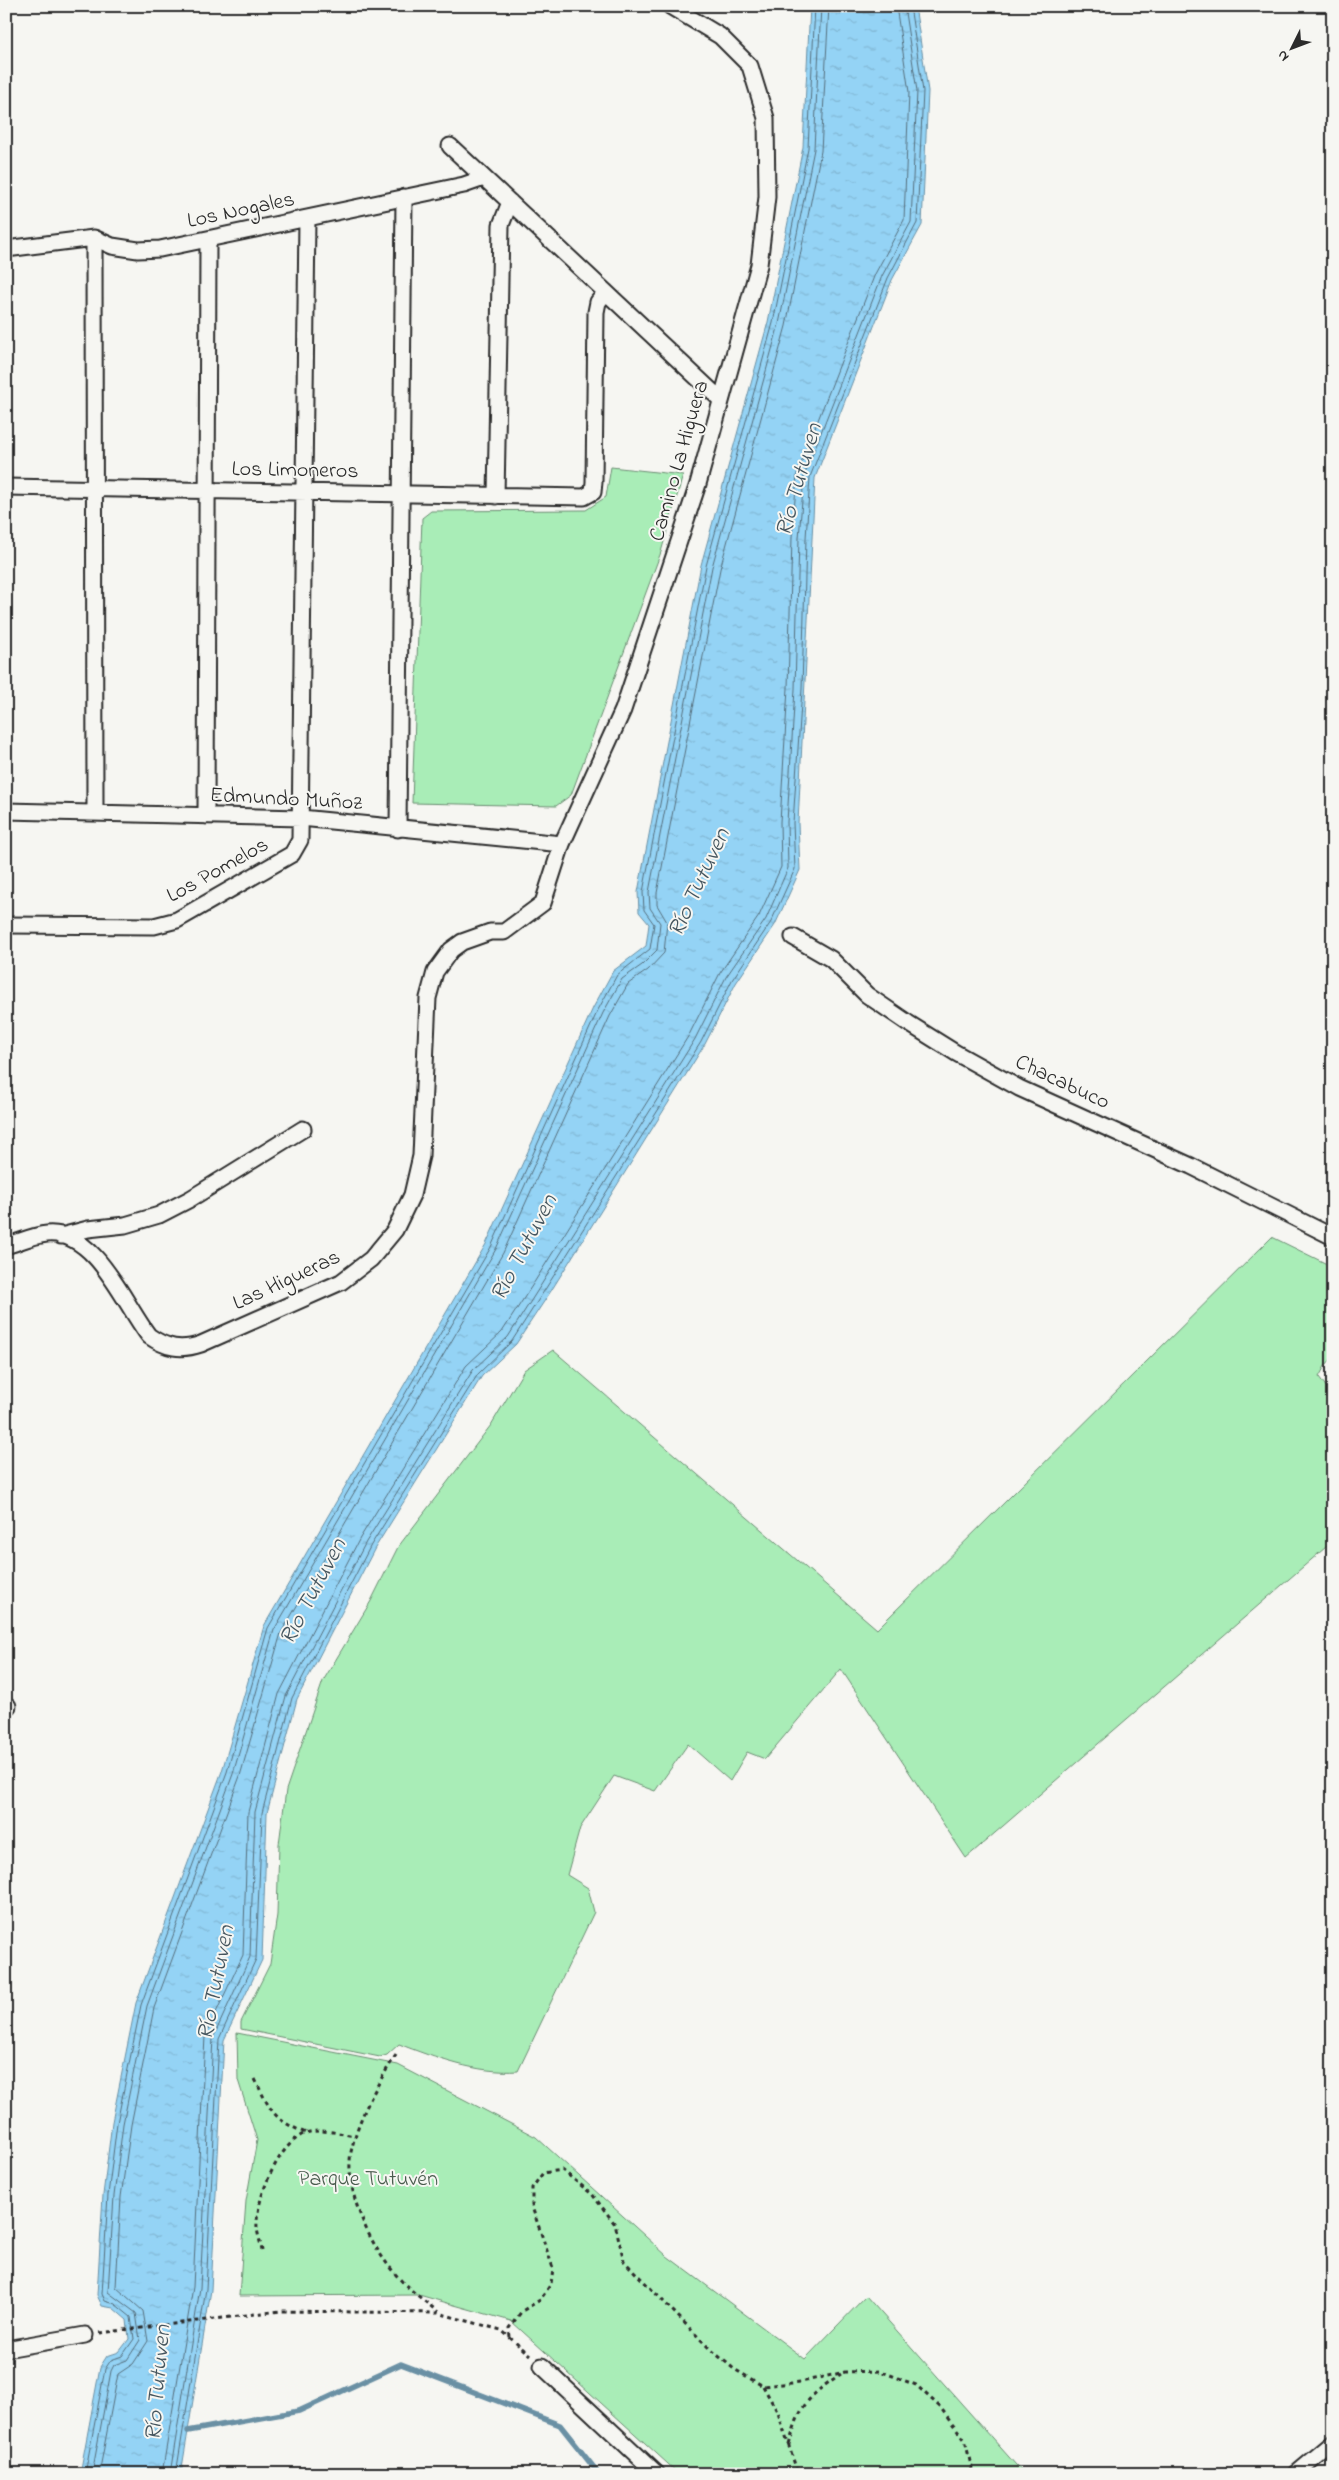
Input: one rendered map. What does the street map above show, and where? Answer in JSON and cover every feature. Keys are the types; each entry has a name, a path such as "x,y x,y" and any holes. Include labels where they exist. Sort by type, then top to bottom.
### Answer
{"street":[{"name":"Camino La Higuera","path":"504,932 543,903 562,844 623,710 698,484 758,265 767,197 766,118 750,66 720,36 670,6"},
{"path":"450,146 720,399"},
{"name":"Los Nogales","path":"6,249 94,238 112,246 138,250 160,249 464,185 484,178"},
{"path":"398,829 404,197"},
{"path":"496,496 501,224 510,202"},
{"name":"Los Pomelos","path":"6,926 154,926 177,920 292,854 300,840 307,218"},
{"path":"94,238 96,813"},
{"path":"206,816 208,240"},
{"name":"Los Limoneros","path":"6,487 584,497 593,492 596,312 598,302 606,292"},
{"name":"Edmundo Muñoz","path":"6,812 301,818 562,844"},
{"name":"Las Higueras","path":"6,1246 47,1234 61,1236 83,1246 99,1260 149,1336 169,1347 180,1348 201,1344 341,1282 357,1271 384,1245 404,1213 412,1195 421,1156 428,998 434,972 451,950 462,942 490,932 504,932"},
{"name":"Chacabuco","path":"793,937 831,959 867,995 956,1053 1018,1088 1191,1166 1333,1238"},
{"path":"61,1236 88,1229 125,1225 160,1215 190,1199 303,1129"},
{"path":"6,2349 84,2335"},
{"path":"542,2366 657,2474"},
{"path":"1296,2474 1333,2443"}],"path":[{"path":"396,2055 382,2076 361,2120 351,2153 352,2189 361,2220 398,2278 438,2313"},
{"path":"255,2079 268,2107 284,2124 306,2133 323,2132 356,2136"},
{"path":"262,2251 257,2227 262,2194 277,2161 292,2142 306,2133"},
{"path":"510,2337 509,2328 522,2311 540,2300 551,2284 553,2268 532,2207 532,2188 543,2173 562,2170 592,2194 615,2224 624,2261 646,2285 678,2315 708,2348 734,2368 763,2386 778,2413 798,2474"},
{"path":"84,2335 280,2311 438,2313 501,2330 542,2366"},
{"path":"763,2386 801,2382 845,2372 880,2371 916,2385 940,2407 965,2440 973,2474"},
{"path":"789,2445 797,2418 807,2400 822,2386 845,2372"}],"green space":[{"path":"611,467 683,475 661,552 571,795 556,806 412,803 422,518 431,511 586,510 606,497"},
{"path":"1272,1237 1333,1267 1333,1357 1319,1377 1333,1396 1333,1541 966,1858 841,1669 765,1759 747,1752 730,1781 688,1744 655,1791 614,1776 580,1828 567,1875 588,1888 594,1912 518,2071 488,2070 457,2064 399,2044 387,2055 380,2057 241,2029 241,2022 270,1964 277,1915 279,1844 286,1790 323,1681 371,1601 398,1547 491,1425 524,1370 553,1350 877,1629"},
{"name":"Parque Tutuvén","path":"237,2033 398,2065 536,2137 667,2256 805,2359 866,2296 1024,2474 679,2474 511,2321 419,2295 239,2296 246,2201 257,2140 238,2080"}],"water":[{"name":"Río Tutuven","path":"810,6 915,6 928,91 922,225 892,280 815,478 798,823 800,870 775,925 736,983 705,1044 551,1291 516,1344 482,1376 375,1548 297,1699 267,1813 262,1960 224,2040 211,2290 181,2474 80,2474 100,2367 107,2356 119,2352 129,2339 127,2320 113,2308 102,2306 97,2295 103,2195 112,2122 136,2003 222,1771 264,1626 486,1244 593,1008 613,971 646,946 649,924 639,912 638,892 701,565 768,322 803,147"}],"waterway":[{"path":"188,2431 299,2411 401,2364 560,2425 599,2474"}]}
